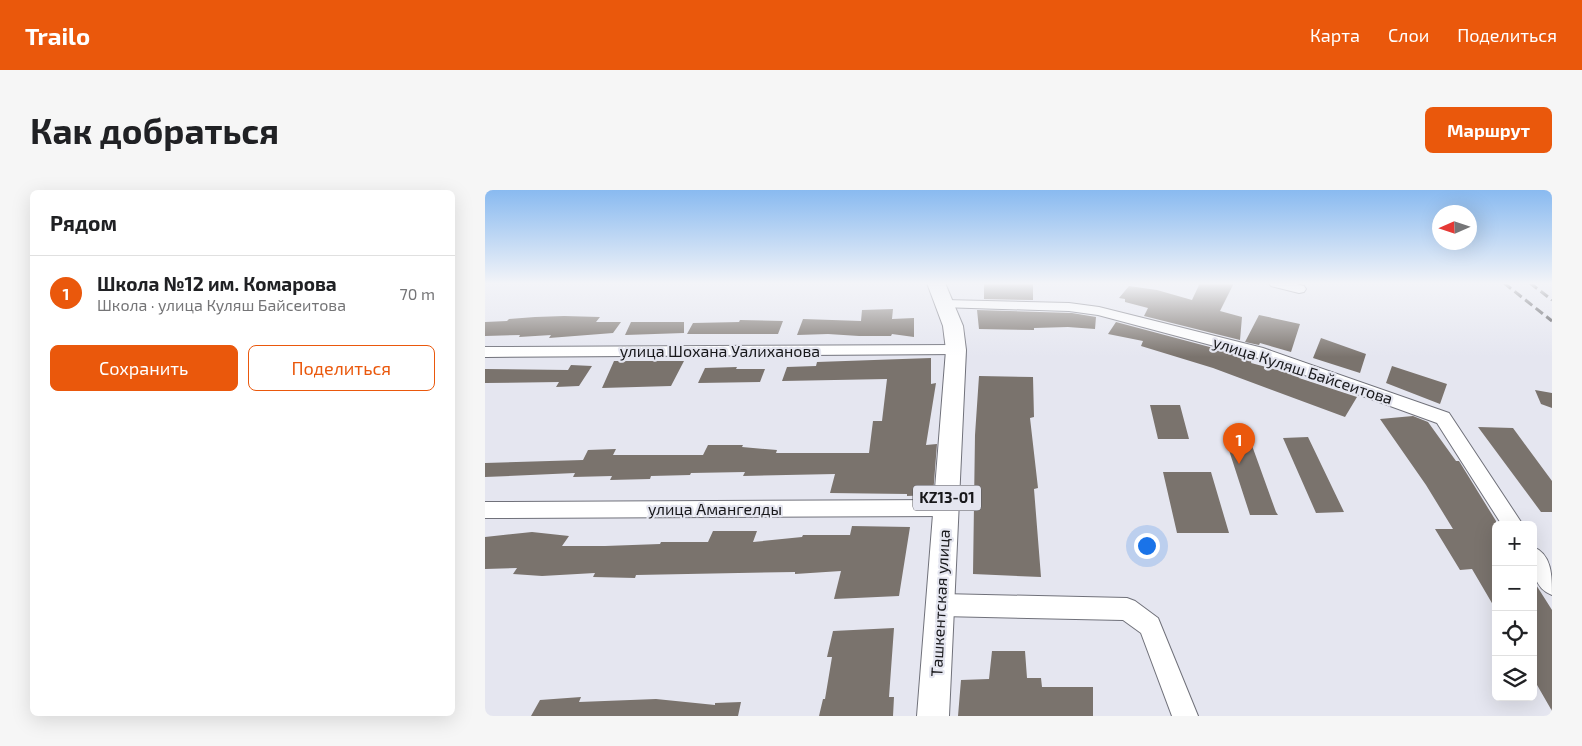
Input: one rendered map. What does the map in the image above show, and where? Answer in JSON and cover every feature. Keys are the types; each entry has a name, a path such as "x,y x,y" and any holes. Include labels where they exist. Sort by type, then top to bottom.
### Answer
{"main road":[{"name":"Ташкентская улица","path":"933,716 956,350 953,326 946,308"}],"street":[{"name":"улица Куляш Байсеитова","path":"1073,308 1099,311 1257,352 1443,418 1510,521"},
{"name":"улица Шохана Уалиханова","path":"485,352 956,350"},
{"name":"улица Амангелды","path":"485,510 946,508"},
{"path":"1537,562 1552,585"},
{"path":"941,605 1127,610 1150,626 1185,716"}],"building":[{"path":"1146,308 1222,308 1220,311 1242,317 1240,340 1144,316 1148,308"},
{"path":"893,309 892,319 914,318 914,337 892,334 891,336 797,335 803,319 861,321 862,310"},
{"path":"977,310 1072,313 1096,317 1095,329 1068,327 1034,328 1034,330 979,329"},
{"path":"1259,315 1300,324 1291,352 1260,343 1259,345 1245,342"},
{"path":"564,316 600,317 596,322 621,322 613,333 549,338 551,335 519,337 520,335 485,336 485,322"},
{"path":"740,320 783,321 778,334 687,334 693,323 739,322"},
{"path":"631,322 684,322 684,333 625,335"},
{"path":"1116,322 1253,358 1251,363 1300,376 1299,378 1357,397 1345,417 1213,368 1141,346 1143,341 1108,334"},
{"path":"1321,338 1366,354 1360,373 1313,358"},
{"path":"931,358 931,384 936,383 926,445 937,444 933,495 907,496 907,494 830,493 835,474 743,476 745,472 691,473 690,475 651,476 650,479 610,480 612,476 573,477 575,473 485,477 485,463 583,460 588,450 616,449 613,455 703,455 708,445 743,445 742,447 777,450 776,453 869,453 873,421 882,421 887,379 782,381 787,367 816,366 817,362"},
{"path":"614,361 684,361 671,386 602,388"},
{"path":"571,365 592,366 579,386 556,387 559,382 485,383 485,369 568,370"},
{"path":"1392,366 1447,384 1440,404 1386,383"},
{"path":"737,367 736,369 765,369 760,382 698,383 705,368"},
{"path":"979,376 1033,377 1034,417 1030,418 1038,488 1034,489 1041,577 973,574 975,435"},
{"path":"1535,390 1552,393 1552,408 1541,404"},
{"path":"1150,405 1180,405 1189,439 1158,439"},
{"path":"1413,416 1428,422 1456,461 1459,461 1496,521 1492,521 1492,603 1472,569 1460,570 1435,529 1453,529 1426,485 1380,419"},
{"path":"1478,427 1513,428 1552,481 1552,512 1541,512"},
{"path":"1308,437 1344,512 1316,513 1283,438"},
{"path":"1250,440 1278,515 1250,515 1226,441"},
{"path":"1163,472 1211,472 1229,533 1177,533"},
{"path":"852,526 910,527 899,596 834,599 841,571 795,574 795,572 636,575 635,578 593,577 595,573 542,576 513,574 517,568 485,569 485,537 532,532 569,536 562,546 605,546 660,544 661,542 708,542 713,531 757,531 753,542 802,537 803,535 850,535"},
{"path":"1537,586 1552,610 1552,711 1537,685"},
{"path":"894,628 889,697 894,697 893,716 819,716 823,699 825,699 832,657 827,657 833,631"},
{"path":"992,651 1025,651 1027,678 1041,678 1042,687 1093,687 1093,716 958,716 961,680 989,679"},
{"path":"581,697 579,702 656,699 715,705 715,703 741,702 738,716 531,716 540,700"}],"railway":[{"path":"1535,308 1552,321"}],"place":[{"name":"Школа №12 им. Комарова","path":"1239,464"}]}
